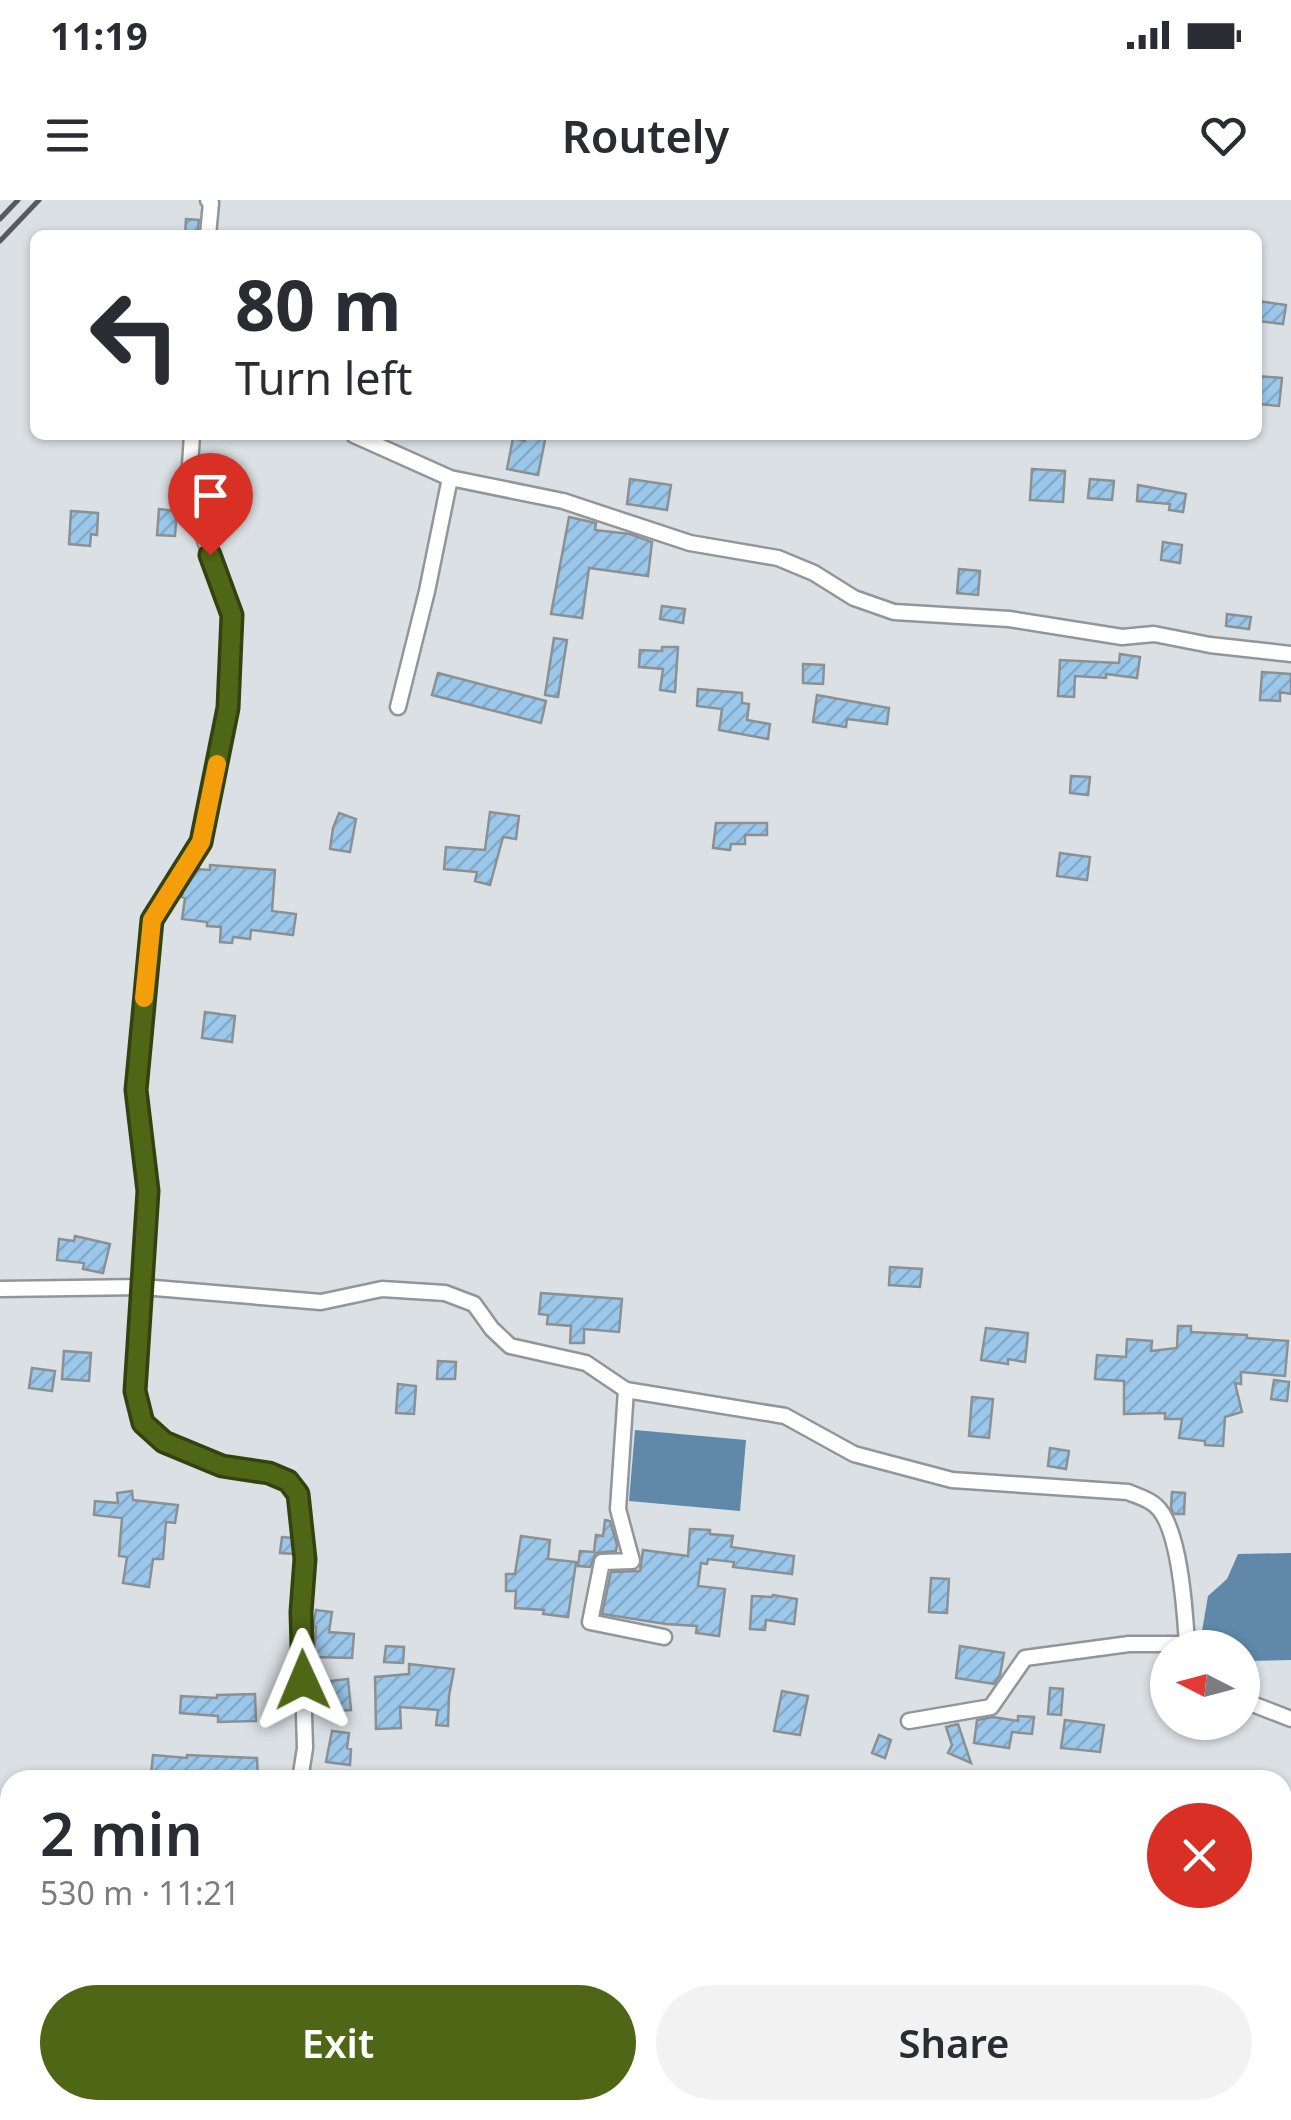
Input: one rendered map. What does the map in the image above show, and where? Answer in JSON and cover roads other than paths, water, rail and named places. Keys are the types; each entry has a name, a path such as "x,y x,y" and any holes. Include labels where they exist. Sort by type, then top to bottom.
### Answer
{"street":[{"path":"208,200 208,230"},
{"path":"192,440 188,496 232,615 228,708 201,842 152,920 136,1090 148,1191 135,1391 143,1423 164,1442 222,1466 269,1473 288,1481 298,1494 305,1559 301,1612 301,1770"},
{"path":"365,440 450,478 564,501 690,543 778,558 854,598 894,612 1009,619 1122,637 1154,634 1291,654"},
{"path":"398,707 428,592 450,478"},
{"path":"0,1290 143,1287 321,1302 382,1289 445,1293 474,1304 492,1330 510,1346 586,1363 626,1390 785,1416 854,1454 952,1480 1128,1492 1154,1504 1166,1518 1183,1584 1187,1630"},
{"path":"626,1390 618,1509 632,1561 602,1562 590,1622 664,1638"},
{"path":"909,1720 991,1707 1025,1658 1150,1645"},
{"path":"1260,1707 1291,1719"}],"water":[{"path":"635,1430 746,1440 740,1511 629,1501"},
{"path":"1291,1553 1291,1660 1260,1661 1260,1630 1202,1630 1208,1596 1227,1579 1238,1554"}],"railway":[{"path":"0,219 18,200"},
{"path":"0,241 39,200"}]}
